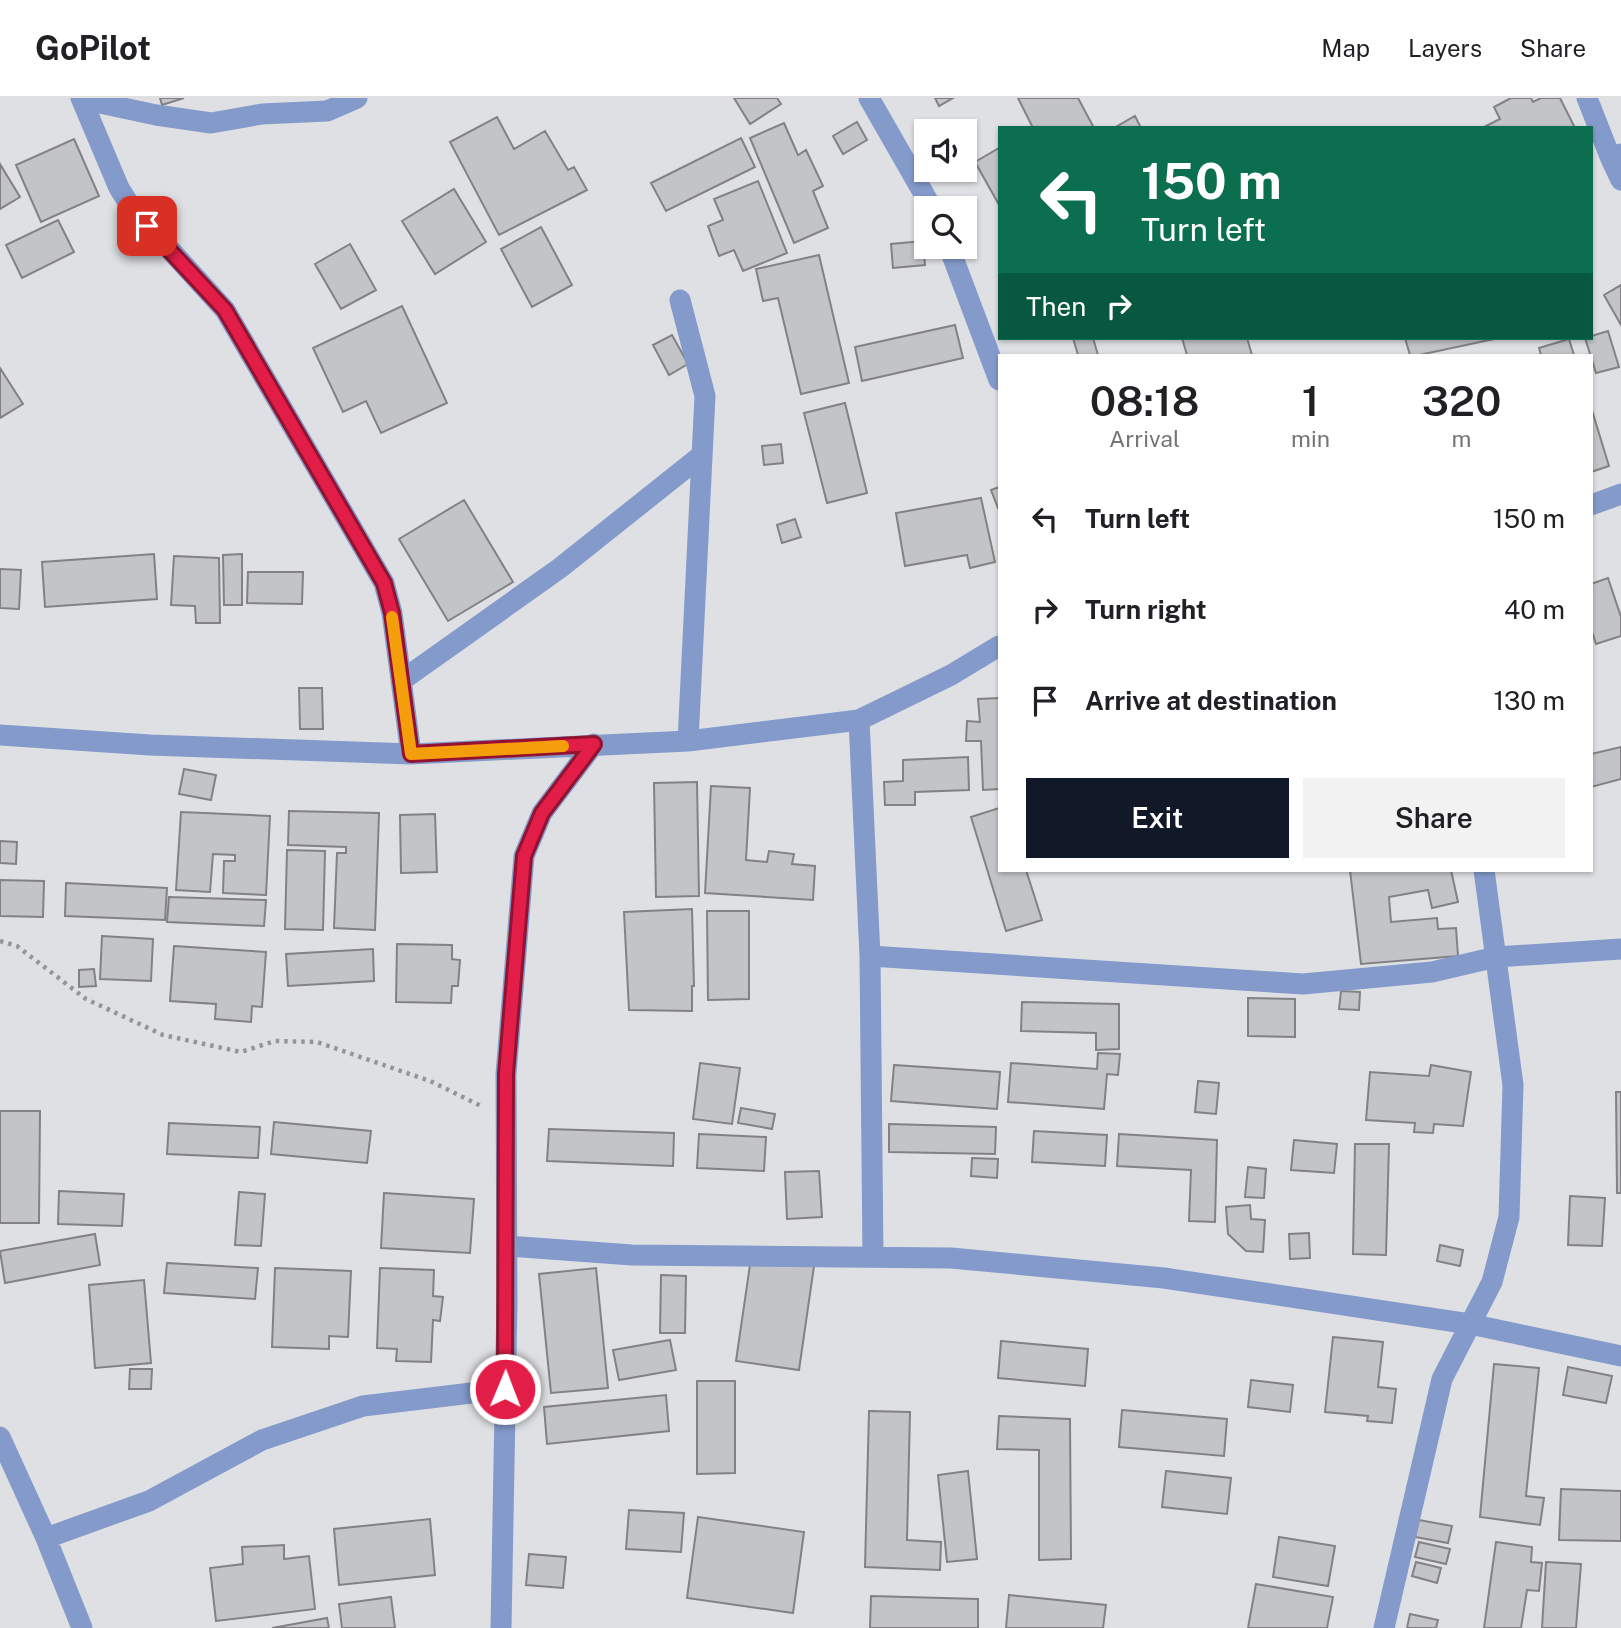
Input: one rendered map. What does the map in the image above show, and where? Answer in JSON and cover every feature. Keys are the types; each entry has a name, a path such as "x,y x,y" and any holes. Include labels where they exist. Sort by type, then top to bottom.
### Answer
{"street":[{"path":"80,98 119,188 131,207 225,310 384,583 392,613 411,754"},
{"path":"91,98 100,103 145,113 211,123 262,114 327,111 358,98"},
{"path":"869,98 925,196"},
{"path":"1587,98 1616,156 1621,180"},
{"path":"954,259 998,377"},
{"path":"680,300 705,396 688,741"},
{"path":"401,681 560,568 702,455"},
{"path":"1593,504 1621,494"},
{"path":"0,734 150,745 411,754 688,741 859,720 951,675 998,647"},
{"path":"859,720 870,956 873,1257"},
{"path":"501,1628 507,1246 506,1074 524,856 542,813 594,744"},
{"path":"1384,1628 1442,1379 1492,1282 1509,1217 1513,1084 1484,872"},
{"path":"870,956 1303,984 1432,972 1496,957 1621,949"},
{"path":"507,1246 632,1255 951,1258 1164,1278 1470,1324 1621,1356"},
{"path":"46,1538 149,1501 262,1440 363,1406 505,1389"},
{"path":"0,1437 46,1538 82,1628"}],"path":[{"path":"0,941 17,946 86,999 163,1035 241,1052 275,1041 317,1042 430,1081 506,1118"}],"building":[{"path":"160,98 184,98 162,105"},
{"path":"734,98 777,98 781,104 750,124"},
{"path":"935,98 953,98 939,106"},
{"path":"1018,98 1078,98 1093,126 1032,126"},
{"path":"1511,98 1531,98 1533,102 1541,98 1560,98 1574,126 1486,126 1500,119 1494,107"},
{"path":"1135,116 1140,126 1118,126"},
{"path":"497,117 514,149 545,131 568,170 574,167 587,190 499,235 450,142"},
{"path":"857,122 867,140 843,154 833,136"},
{"path":"784,123 798,155 806,150 823,186 813,191 828,228 794,243 750,138"},
{"path":"741,138 755,167 666,211 651,183"},
{"path":"74,139 99,196 41,222 16,165"},
{"path":"998,149 998,203 977,166 977,161"},
{"path":"0,164 20,197 0,209"},
{"path":"758,181 787,253 743,271 734,250 719,256 708,226 723,220 714,199"},
{"path":"454,189 486,242 435,274 402,221"},
{"path":"58,220 74,252 22,278 6,245"},
{"path":"541,227 572,285 532,307 501,249"},
{"path":"914,242 914,259 924,259 925,265 893,268 891,244"},
{"path":"350,244 376,290 341,309 315,264"},
{"path":"819,255 849,383 801,394 778,298 763,301 756,269"},
{"path":"1621,285 1621,325 1604,295"},
{"path":"402,306 447,403 381,433 366,401 343,412 313,348"},
{"path":"955,325 963,358 862,381 855,347"},
{"path":"1608,331 1619,367 1596,373 1593,354 1590,354 1586,340 1593,340 1593,336"},
{"path":"672,335 688,364 669,375 653,345"},
{"path":"1074,340 1094,340 1098,354 1078,354"},
{"path":"1183,340 1248,340 1252,354 1187,354"},
{"path":"1406,340 1490,340 1424,354 1410,354"},
{"path":"1569,340 1574,354 1541,354 1539,348"},
{"path":"0,368 23,404 0,418"},
{"path":"845,403 867,493 827,503 804,413"},
{"path":"1593,414 1609,466 1593,471"},
{"path":"781,444 783,463 764,465 762,446"},
{"path":"998,487 998,508 991,490"},
{"path":"981,498 995,562 970,568 967,555 905,566 896,513"},
{"path":"464,500 513,582 448,621 399,539"},
{"path":"795,519 801,537 782,543 777,525"},
{"path":"154,554 157,599 45,607 42,562"},
{"path":"242,554 242,605 224,605 223,555"},
{"path":"174,556 219,558 220,623 196,623 195,606 171,605"},
{"path":"0,569 21,570 19,609 0,608"},
{"path":"248,572 303,572 302,604 247,603"},
{"path":"1608,578 1621,617 1621,636 1596,644 1593,635 1593,583"},
{"path":"299,688 322,688 323,729 300,729"},
{"path":"998,698 998,789 983,790 981,741 966,741 967,721 980,722 978,699"},
{"path":"1621,747 1621,779 1593,786 1593,754"},
{"path":"968,757 969,790 915,792 915,805 885,805 884,782 903,781 903,760"},
{"path":"184,769 216,775 211,800 179,794"},
{"path":"697,782 699,896 656,897 654,783"},
{"path":"711,786 750,788 746,860 767,862 769,851 794,854 792,864 815,866 813,900 705,893"},
{"path":"998,808 998,872 1027,872 1042,920 1006,931 971,817"},
{"path":"289,811 379,813 375,930 334,928 337,853 346,853 346,847 288,845"},
{"path":"181,812 270,816 266,895 223,893 224,861 235,861 235,855 213,854 210,892 176,890"},
{"path":"435,814 437,872 401,873 400,815"},
{"path":"0,841 17,842 16,864 0,863"},
{"path":"287,850 325,851 323,930 285,929"},
{"path":"1350,872 1451,872 1458,902 1432,908 1428,890 1389,897 1391,922 1437,918 1438,929 1456,928 1458,956 1361,964"},
{"path":"0,880 44,881 43,917 0,916"},
{"path":"66,883 167,888 165,920 65,916"},
{"path":"169,897 266,900 264,926 167,922"},
{"path":"692,909 692,1011 629,1010 624,912"},
{"path":"707,911 749,911 749,999 708,1000"},
{"path":"102,936 153,939 151,981 100,979"},
{"path":"397,944 452,945 452,959 460,960 458,986 452,986 451,1003 396,1002"},
{"path":"174,946 266,952 262,1007 252,1006 251,1022 215,1019 216,1004 170,1001"},
{"path":"373,949 374,981 288,986 286,954"},
{"path":"94,969 96,986 79,987 79,970"},
{"path":"1341,991 1360,992 1359,1010 1339,1009"},
{"path":"1248,998 1295,999 1295,1037 1248,1036"},
{"path":"1022,1002 1119,1004 1119,1049 1096,1050 1096,1033 1021,1031"},
{"path":"1098,1053 1120,1054 1118,1075 1107,1074 1104,1109 1008,1102 1011,1063 1097,1069"},
{"path":"700,1063 740,1068 732,1124 693,1119"},
{"path":"894,1065 1000,1072 997,1109 891,1101"},
{"path":"1431,1065 1471,1072 1463,1126 1434,1124 1433,1133 1414,1132 1415,1123 1366,1120 1370,1072 1429,1076"},
{"path":"1198,1081 1219,1083 1216,1114 1195,1112"},
{"path":"1616,1092 1621,1092 1621,1193 1617,1193"},
{"path":"741,1108 775,1114 772,1129 738,1123"},
{"path":"0,1111 40,1111 39,1223 0,1223"},
{"path":"274,1122 371,1131 367,1163 271,1154"},
{"path":"169,1123 260,1127 258,1158 167,1154"},
{"path":"889,1124 996,1127 995,1154 889,1152"},
{"path":"549,1129 674,1133 673,1166 547,1161"},
{"path":"1034,1131 1107,1135 1105,1166 1032,1162"},
{"path":"699,1134 766,1137 764,1171 697,1168"},
{"path":"1119,1134 1217,1140 1215,1222 1189,1221 1191,1170 1117,1166"},
{"path":"1294,1140 1337,1144 1334,1173 1291,1170"},
{"path":"1355,1144 1389,1144 1386,1255 1353,1254"},
{"path":"972,1158 998,1159 997,1178 971,1176"},
{"path":"1248,1167 1266,1169 1264,1198 1245,1197"},
{"path":"819,1171 822,1217 787,1219 785,1172"},
{"path":"59,1191 124,1194 122,1226 58,1224"},
{"path":"239,1192 265,1194 261,1246 235,1245"},
{"path":"384,1193 474,1199 470,1253 381,1248"},
{"path":"1570,1196 1605,1198 1602,1246 1568,1245"},
{"path":"1250,1205 1251,1219 1265,1220 1263,1252 1246,1251 1228,1234 1226,1207"},
{"path":"1309,1233 1310,1258 1290,1259 1289,1234"},
{"path":"95,1234 100,1265 5,1283 0,1251"},
{"path":"1440,1245 1463,1250 1460,1266 1437,1261"},
{"path":"751,1258 814,1266 799,1370 736,1361"},
{"path":"167,1263 258,1268 255,1299 164,1293"},
{"path":"275,1268 351,1271 348,1337 329,1336 329,1349 272,1347"},
{"path":"380,1268 434,1270 433,1296 443,1297 440,1321 433,1320 431,1362 396,1361 397,1349 377,1348"},
{"path":"596,1268 608,1388 551,1393 539,1274"},
{"path":"661,1275 686,1276 685,1333 660,1333"},
{"path":"144,1280 151,1363 95,1368 89,1285"},
{"path":"1333,1337 1383,1342 1378,1387 1396,1389 1392,1423 1367,1421 1368,1416 1325,1412"},
{"path":"670,1340 676,1370 619,1380 613,1350"},
{"path":"1001,1341 1088,1349 1085,1386 998,1378"},
{"path":"1494,1364 1539,1368 1526,1496 1544,1498 1540,1525 1480,1517"},
{"path":"1568,1367 1612,1376 1606,1403 1563,1395"},
{"path":"130,1369 152,1369 151,1389 129,1389"},
{"path":"1251,1380 1293,1385 1290,1412 1248,1407"},
{"path":"697,1381 735,1381 735,1473 697,1474"},
{"path":"666,1395 669,1431 547,1444 544,1407"},
{"path":"1122,1410 1227,1419 1224,1456 1119,1447"},
{"path":"869,1411 910,1412 907,1540 941,1542 940,1570 865,1567"},
{"path":"999,1416 1070,1419 1071,1559 1039,1560 1039,1450 997,1449"},
{"path":"968,1471 977,1559 947,1562 938,1475"},
{"path":"1166,1471 1231,1478 1227,1514 1162,1507"},
{"path":"1561,1489 1621,1491 1621,1541 1559,1540"},
{"path":"629,1510 684,1513 681,1552 626,1549"},
{"path":"698,1517 804,1532 793,1613 687,1598"},
{"path":"430,1519 435,1575 339,1585 334,1529"},
{"path":"1419,1520 1452,1526 1448,1543 1415,1537"},
{"path":"1279,1537 1335,1546 1328,1586 1273,1577"},
{"path":"1419,1542 1450,1549 1446,1564 1415,1557"},
{"path":"1496,1542 1532,1547 1531,1562 1542,1563 1539,1591 1527,1590 1521,1628 1484,1628"},
{"path":"284,1545 284,1559 309,1556 315,1609 216,1621 210,1568 243,1564 242,1547"},
{"path":"529,1554 566,1557 563,1588 526,1585"},
{"path":"1416,1562 1441,1568 1437,1583 1412,1576"},
{"path":"1546,1562 1581,1564 1576,1628 1542,1628"},
{"path":"1256,1584 1333,1597 1327,1628 1248,1628"},
{"path":"1009,1595 1106,1605 1103,1628 1006,1628"},
{"path":"871,1596 978,1599 978,1628 870,1628"},
{"path":"391,1597 395,1628 342,1628 339,1604"},
{"path":"1410,1614 1438,1620 1436,1628 1407,1628"},
{"path":"327,1618 329,1628 272,1628"}],"slow traffic":[{"path":"392,617 411,754 563,746"}],"route":[{"path":"147,226 225,310 384,583 392,613 411,754 594,744 542,813 524,856 506,1074 505,1389"}]}
